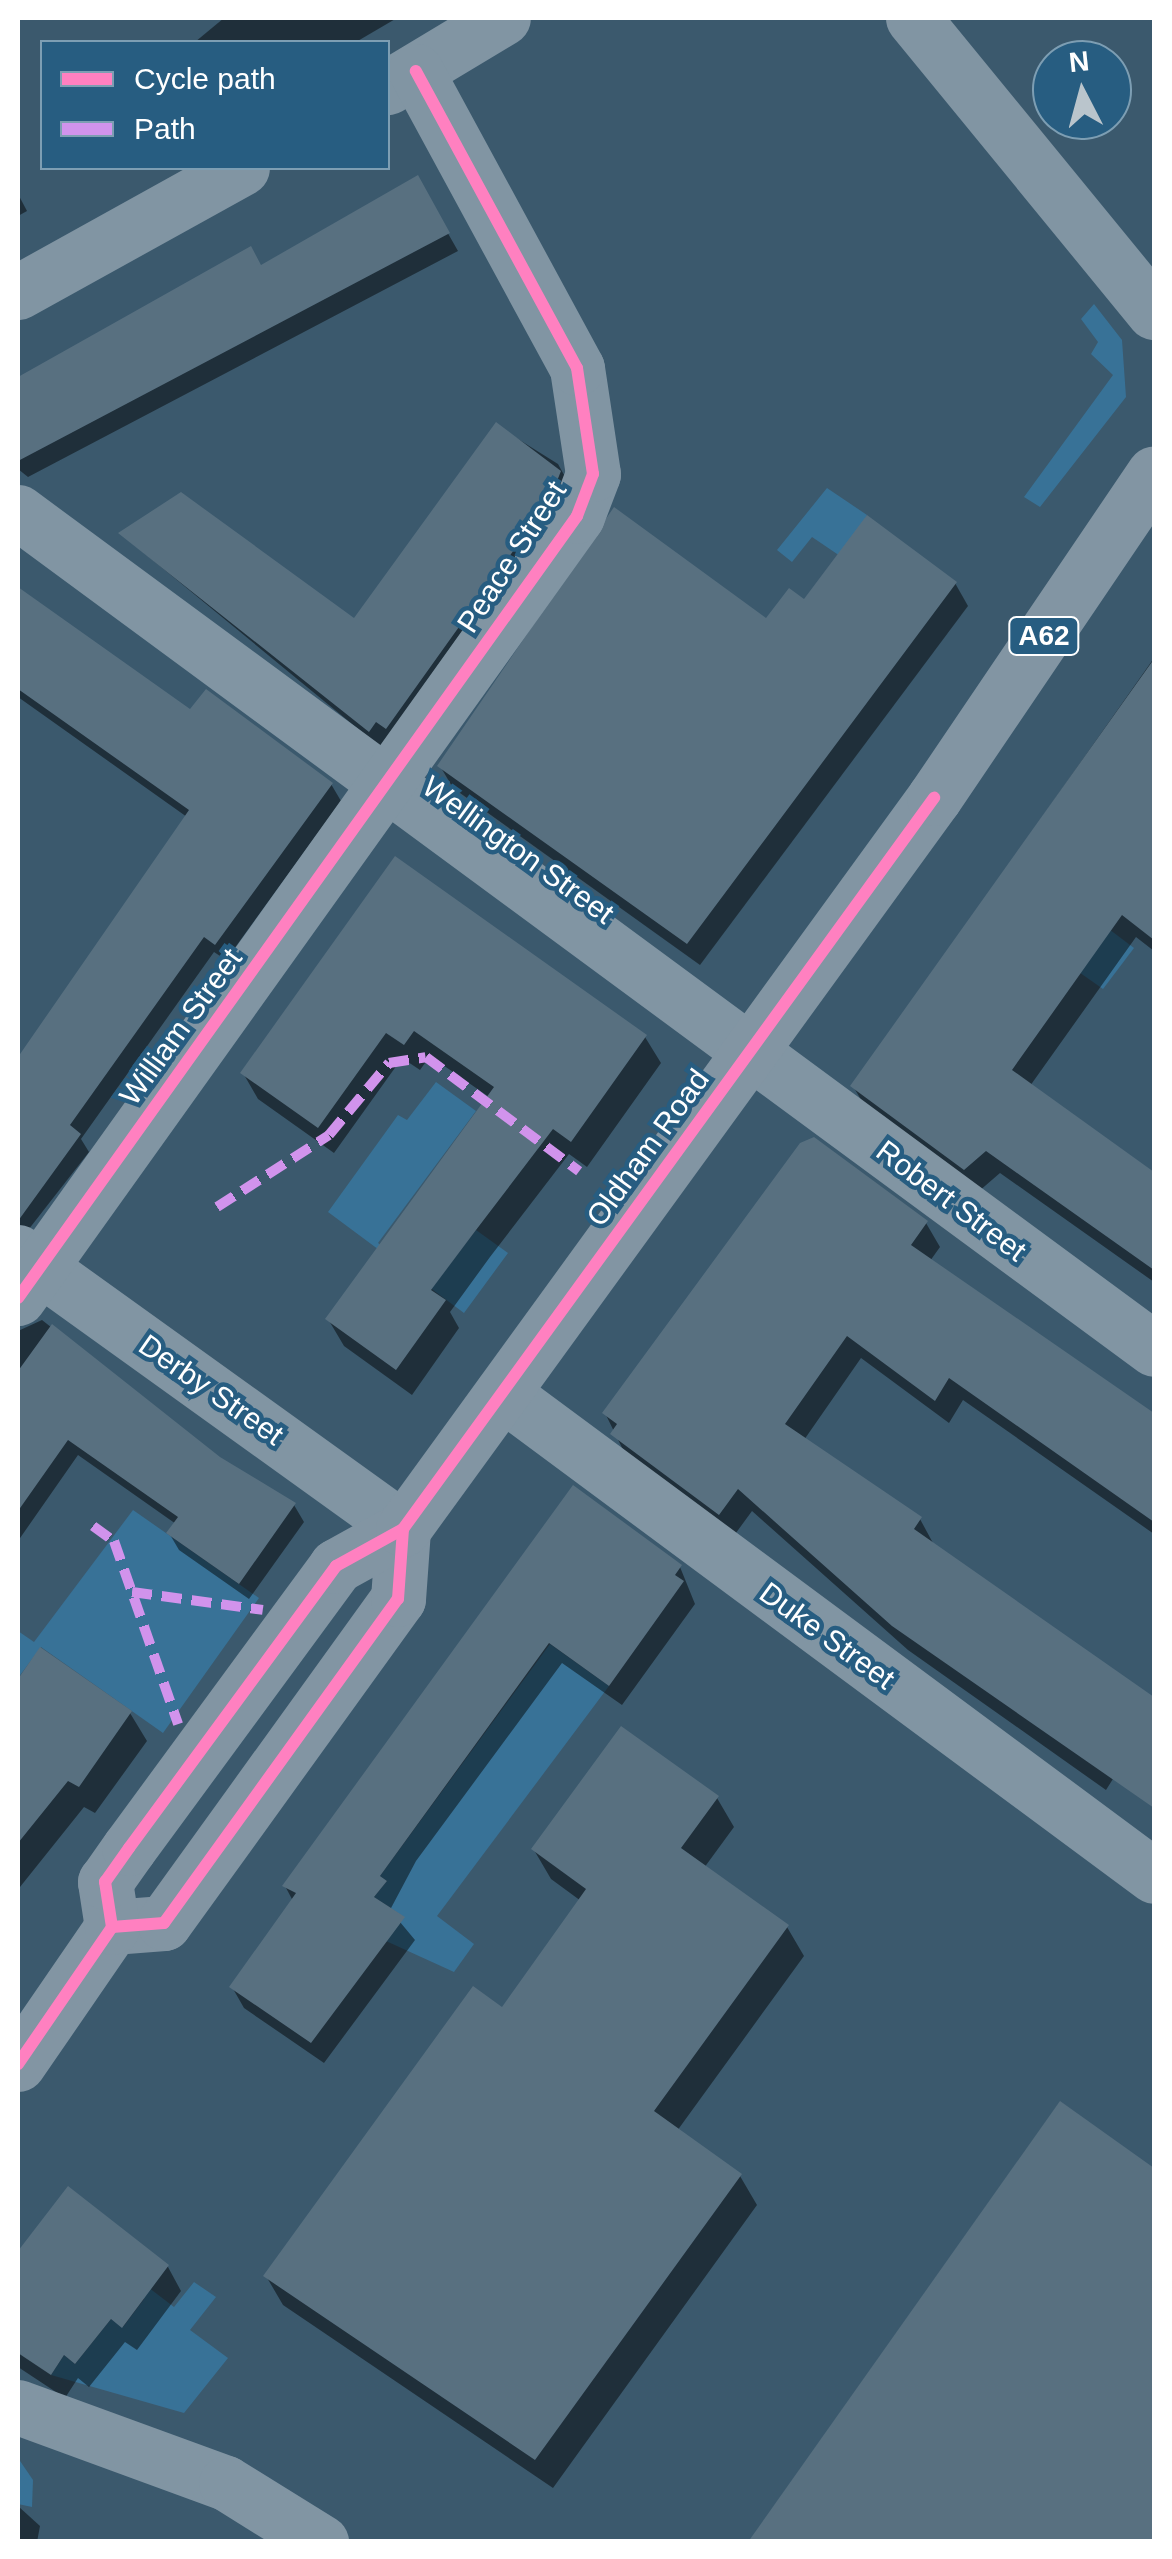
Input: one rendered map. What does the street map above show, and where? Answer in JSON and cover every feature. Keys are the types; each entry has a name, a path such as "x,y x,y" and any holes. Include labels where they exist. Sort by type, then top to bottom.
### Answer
{"highway":[{"name":"Oldham Road","path":"112,1928 106,1882 152,1816 336,1566 403,1529 750,1049 1154,474"},
{"path":"23,2045 112,1928 164,1923 398,1599 403,1529"}],"street":[{"path":"402,79 503,18"},
{"path":"913,18 1154,312"},
{"name":"Peace Street","path":"385,785 577,516 593,474 577,368 402,79"},
{"path":"18,292 238,170"},
{"name":"Wellington Street","path":"18,512 385,785 750,1049"},
{"name":"William Street","path":"25,1272 385,785"},
{"name":"Robert Street","path":"750,1049 1154,1349"},
{"name":"Derby Street","path":"25,1272 403,1529"},
{"name":"Duke Street","path":"502,1393 1154,1876"},
{"path":"18,2407 226,2483 322,2542"}],"shaded area":[{"path":"1094,304 1122,340 1126,397 1040,507 1024,497 1113,375 1091,354 1098,342 1081,319"},
{"path":"827,488 867,515 846,560 812,537 792,562 777,550"},
{"path":"1093,917 1134,948 1103,989 1066,963"},
{"path":"436,1082 476,1111 378,1243 434,1285 476,1230 508,1253 464,1313 328,1212 398,1115 407,1120"},
{"path":"133,1510 259,1598 163,1733 41,1647 18,1678 18,1631 34,1642"},
{"path":"550,1644 609,1686 437,1916 474,1944 454,1972 386,1941 404,1917 374,1897 387,1881 380,1876"},
{"path":"18,1678 46,1698 31,1717 18,1708"},
{"path":"127,2271 174,2307 194,2282 216,2297 190,2330 228,2358 184,2413 51,2375 64,2355 75,2364 111,2319 123,2327 144,2299"},
{"path":"18,2458 33,2480 32,2507 18,2504"}],"building":[{"path":"418,175 450,233 18,461 18,377 251,246 261,265"},
{"path":"496,422 561,471 549,501 386,729 376,722 369,732 118,533 181,492 354,618"},
{"path":"614,507 766,618 789,588 804,599 867,515 957,582 687,944 437,766"},
{"path":"18,587 190,709 206,689 333,783 215,945 204,937 70,1125 81,1134 18,1221 18,1057 189,810 18,689"},
{"path":"1154,659 1154,940 1122,915 1012,1070 1154,1172 1154,1270 986,1151 964,1170 850,1086"},
{"path":"395,856 647,1035 571,1142 553,1129 431,1290 446,1300 396,1370 325,1319 494,1087 414,1031 404,1045 386,1033 318,1128 240,1073"},
{"path":"814,1137 928,1221 911,1245 1154,1413 1154,1522 949,1378 935,1401 847,1336 785,1424 922,1517 914,1529 1154,1697 1154,1808 892,1626 738,1489 719,1515 610,1434 617,1424 602,1413 800,1143"},
{"path":"52,1324 220,1457 296,1503 239,1584 166,1533 178,1517 68,1440 18,1511 18,1371"},
{"path":"573,1485 682,1565 675,1575 684,1581 609,1686 549,1643 380,1876 387,1881 374,1897 405,1917 311,2043 229,1987 296,1893 282,1886"},
{"path":"40,1647 132,1711 79,1787 68,1781 18,1843 18,1679"},
{"path":"621,1726 719,1796 681,1848 789,1925 654,2111 742,2174 535,2460 263,2276 473,1986 502,2007 586,1889 531,1849"},
{"path":"1060,2101 1154,2168 1154,2542 748,2542"},
{"path":"68,2186 169,2265 122,2328 111,2319 75,2364 64,2355 51,2375 18,2353 18,2251"}],"marked path":[{"path":"217,1207 329,1135 389,1063 426,1057 579,1171"},
{"path":"93,1526 114,1541 178,1724"},
{"path":"132,1592 263,1610"}],"cycle path":[{"path":"18,1298 577,516 593,474 577,368 416,71"},
{"path":"18,2064 112,1927 105,1882 129,1848 336,1566 403,1529 934,798"},
{"path":"112,1927 164,1923 398,1599 403,1529"}]}
